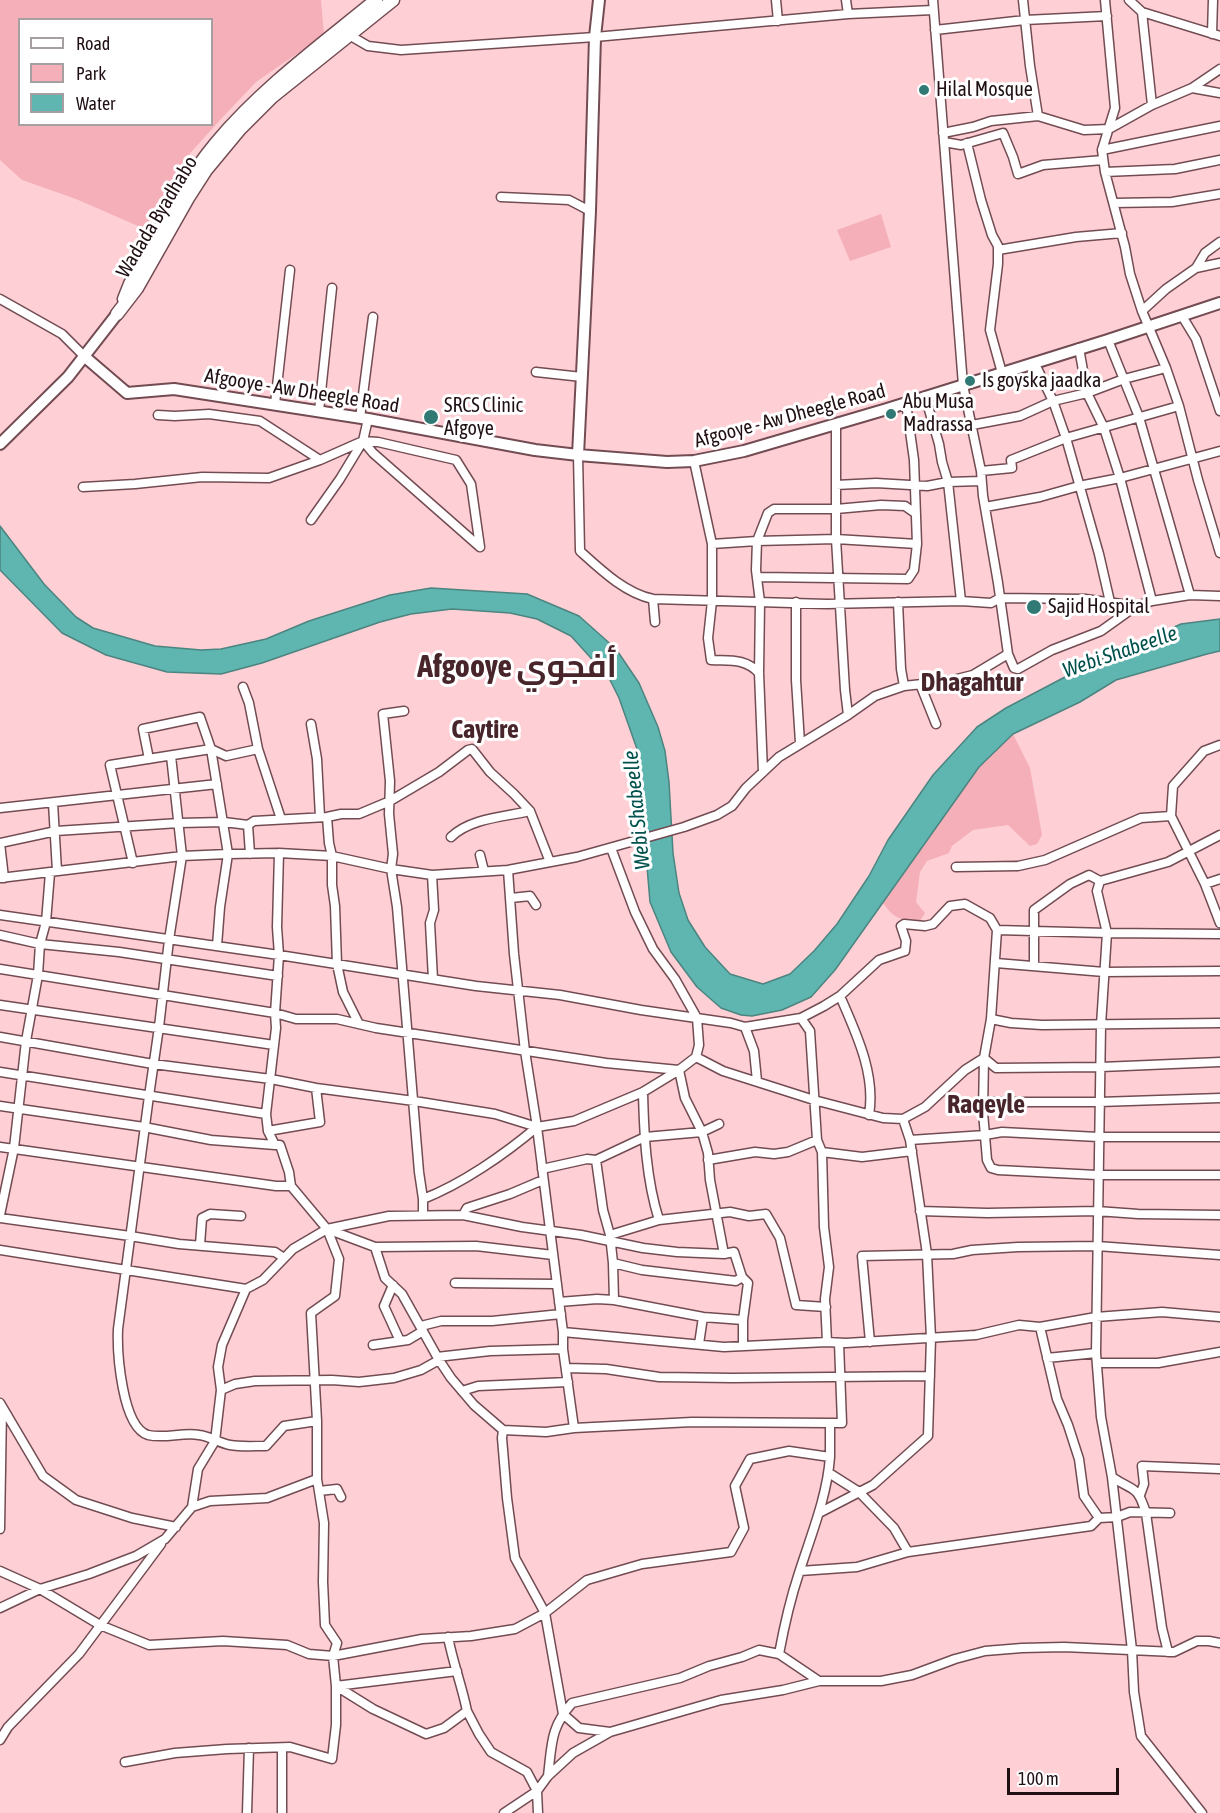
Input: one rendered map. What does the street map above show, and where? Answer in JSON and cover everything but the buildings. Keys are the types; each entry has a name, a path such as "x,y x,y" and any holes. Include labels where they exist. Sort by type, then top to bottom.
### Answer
{"highway":[{"name":"Wadada Byadhabo","path":"117,314 130,284 181,194 215,144 271,86 376,0"},
{"name":"Wadada Byadhabo","path":"117,314 137,288 189,198 222,150 240,129 273,97 393,0"}],"main road":[{"path":"578,455 590,211 595,37 599,0"},
{"name":"Afgooye - Aw Dheegle Road","path":"85,357 127,393 174,389 364,418 535,450 667,462 694,461 744,451 836,424 1035,364 1220,303"},
{"name":"Wadada Byadhabo","path":"0,444 68,377 117,314"}],"street":[{"path":"776,0 778,21"},
{"path":"846,0 848,14"},
{"path":"933,0 963,385 981,471 1008,654 1014,668 1018,669 1052,650 1101,631 1136,606 1190,595 1220,596"},
{"path":"1023,0 1038,116"},
{"path":"1105,0 1115,108 1103,155 1105,172 1122,232 1130,274 1179,406 1220,554"},
{"path":"1129,0 1142,12 1216,35 1214,0"},
{"path":"349,35 368,46 401,50 595,37 848,14 933,10"},
{"path":"1142,12 1152,105"},
{"path":"935,30 1025,20 1107,16"},
{"path":"943,137 991,121 1038,116 1084,130 1109,129 1152,105 1192,88 1220,69"},
{"path":"1192,88 1220,93"},
{"path":"943,137 961,145 1003,133 1018,174 1043,165 1103,155 1220,126"},
{"path":"967,143 981,200 998,250 990,330 1002,374"},
{"path":"1105,172 1175,169 1220,160"},
{"path":"1114,203 1172,202 1220,194"},
{"path":"501,197 569,200 590,211"},
{"path":"998,250 1122,232"},
{"path":"1196,268 1205,253 1220,242"},
{"path":"1142,311 1166,289 1196,268 1220,263"},
{"path":"275,404 290,270"},
{"path":"319,411 332,288"},
{"path":"0,299 62,334 85,357"},
{"path":"1182,316 1196,339 1220,411"},
{"path":"311,520 363,441 373,317"},
{"path":"1108,340 1139,417 1190,595"},
{"path":"1079,348 1087,393 1104,428 1120,478 1152,601"},
{"path":"1035,364 1053,401 1066,438 1099,554 1110,602"},
{"path":"972,425 1020,416 1053,401 1087,393 1124,379 1166,368"},
{"path":"536,372 582,377"},
{"path":"925,396 948,482 961,601"},
{"path":"758,577 908,579 914,570 917,544 914,460 906,402"},
{"path":"981,471 1012,468 1011,460 1066,438 1179,406"},
{"path":"158,415 209,414 260,421 320,460"},
{"path":"836,424 836,539 848,715"},
{"path":"83,487 202,477 269,478 320,460 363,441 378,442 456,460 471,484 480,547 373,453 363,441"},
{"path":"986,507 1120,478 1220,451"},
{"path":"578,455 580,551 642,597 712,601 840,603 961,601 991,603 1000,598 1085,599 1136,606"},
{"path":"694,461 712,544 712,601 708,638 711,660 742,662 752,666 759,673"},
{"path":"836,485 876,483 927,486 948,482 981,481"},
{"path":"763,772 759,673 760,602 756,570 757,541 768,513 774,509 836,509 881,505 905,506 915,513"},
{"path":"712,544 836,539 917,544"},
{"path":"653,599 656,622"},
{"path":"796,602 796,680 800,743"},
{"path":"898,602 904,686"},
{"path":"550,862 530,811 490,772 472,749 390,801 358,814 254,820 248,825 224,822 179,823 56,831 0,843 2,878 182,856 279,853 332,856 432,875 508,870 577,857 717,815 732,806 746,788 779,757 875,696 904,686 949,681 973,675 1008,654"},
{"path":"920,684 936,724"},
{"path":"243,687 249,703 258,749 281,819"},
{"path":"405,711 383,714 390,781 389,814 393,854 391,869 404,975 423,1215"},
{"path":"149,759 142,729 200,717 211,749 228,854 217,946"},
{"path":"311,724 328,843 332,856 337,964 343,992 359,1024"},
{"path":"1220,745 1204,751 1173,786 1171,816 1218,909 1220,923"},
{"path":"133,863 110,765 211,749 226,756 258,749"},
{"path":"171,756 182,856 130,1236 117,1349 118,1363 130,1417 136,1426 147,1434 163,1436 197,1434 231,1445 266,1446 284,1426 316,1421"},
{"path":"0,808 217,784"},
{"path":"53,803 56,831 54,872 40,944 33,1011 21,1076 14,1148 4,1178 0,1217 179,1244 275,1252 285,1258"},
{"path":"452,837 479,820 530,811"},
{"path":"956,867 1018,867 1045,860 1141,818 1171,816"},
{"path":"248,825 250,854"},
{"path":"1034,966 1034,910 1051,897 1089,875 1100,881 1168,862 1220,835"},
{"path":"423,1199 447,1190 537,1128 574,1121 643,1092 696,1057 699,1045 697,1018 649,940 635,912 610,848"},
{"path":"274,1145 268,1131 267,1114 276,1028 279,853"},
{"path":"480,855 484,871"},
{"path":"508,870 525,1050 537,1128 574,1428"},
{"path":"432,875 434,910 430,923 433,979"},
{"path":"1205,884 1220,879"},
{"path":"1100,881 1097,891 1107,933 1101,1025 1096,1246 1096,1353 1101,1417 1112,1477 1132,1650 1134,1692 1141,1736 1202,1813"},
{"path":"511,898 530,896 536,906"},
{"path":"0,915 476,986 518,990 746,1027 801,1018 824,1006 840,996 879,960 905,951 906,941 901,926 904,924 925,926 933,924 950,906 965,904 990,918 997,930 991,1019 984,1058 985,1136 987,1160 991,1168 1097,1175 1220,1175"},
{"path":"997,930 1220,934"},
{"path":"0,935 40,944 119,952 278,976"},
{"path":"996,963 1104,972 1220,971"},
{"path":"0,969 163,994 275,1013 296,1019 337,1019 408,1033 606,1063 679,1070"},
{"path":"840,996 862,1049 872,1098 869,1114"},
{"path":"0,1005 274,1045"},
{"path":"801,1018 810,1031 817,1140 822,1152 824,1227 829,1267 826,1307 827,1342"},
{"path":"991,1019 1042,1025 1220,1023"},
{"path":"746,1027 753,1051 757,1081"},
{"path":"0,1037 153,1064 272,1079 316,1088 495,1114 537,1128"},
{"path":"696,1057 723,1071 814,1100 883,1118 903,1119 925,1107 965,1070 984,1058"},
{"path":"984,1058 996,1068 1101,1067 1220,1062"},
{"path":"679,1070 686,1098 702,1132 724,1254"},
{"path":"0,1072 267,1114"},
{"path":"268,1131 320,1122 316,1088"},
{"path":"643,1092 645,1137 653,1199 660,1220"},
{"path":"983,1102 1100,1102 1220,1098"},
{"path":"0,1106 144,1127 211,1140 280,1145 291,1186 327,1229 339,1259 335,1296 310,1313 316,1421 316,1479 324,1523 325,1625 337,1643 333,1656 336,1725 332,1759 290,1747 175,1753 125,1762"},
{"path":"819,1513 873,1485 928,1436 931,1338 927,1254 912,1151 903,1119"},
{"path":"542,1169 587,1159 596,1160 645,1137 702,1132 718,1124"},
{"path":"910,1140 985,1136 1002,1132 1098,1137 1220,1137"},
{"path":"708,1160 755,1152 774,1154 788,1152 817,1140"},
{"path":"0,1147 276,1186 291,1186"},
{"path":"822,1152 861,1157 912,1151"},
{"path":"596,1160 603,1210 610,1238 614,1300"},
{"path":"463,1215 467,1208 543,1180"},
{"path":"920,1211 987,1213 1097,1211 1220,1215"},
{"path":"610,1238 660,1220 730,1212 749,1216 766,1214 780,1238 796,1305 826,1307"},
{"path":"200,1245 202,1218 210,1214 241,1216"},
{"path":"0,1250 246,1289 263,1280 293,1249 327,1229 389,1216 463,1215 522,1227 610,1238 677,1252 724,1254 734,1252 742,1277 748,1283 742,1320 743,1345"},
{"path":"327,1229 375,1247 476,1246 553,1255"},
{"path":"870,1342 861,1256 953,1254 972,1250 1018,1247 1096,1246 1220,1254"},
{"path":"375,1247 386,1278 402,1294 438,1358 474,1405 503,1430 546,1432 574,1428 692,1422 842,1422 839,1343"},
{"path":"613,1263 642,1270 736,1281 742,1277"},
{"path":"454,1283 557,1284"},
{"path":"393,1285 384,1306 400,1341"},
{"path":"0,1740 8,1727 79,1654 165,1539 192,1507 198,1469 215,1441 221,1390 218,1367 222,1345 246,1289"},
{"path":"559,1302 614,1300 703,1317 742,1320"},
{"path":"563,1332 724,1347 870,1342 976,1335 1019,1326 1040,1327 1096,1317 1162,1312 1220,1317"},
{"path":"373,1345 408,1340 422,1329 441,1321 492,1321 561,1314"},
{"path":"699,1344 703,1317"},
{"path":"1040,1327 1057,1399 1078,1459 1084,1496 1099,1518"},
{"path":"221,1390 235,1384 255,1381 358,1382 394,1378 421,1370 438,1358 490,1351 563,1349"},
{"path":"1097,1363 1158,1363 1220,1352"},
{"path":"1047,1358 1096,1353"},
{"path":"566,1368 606,1369 659,1377 930,1376"},
{"path":"462,1391 478,1386 568,1382"},
{"path":"1,1406 43,1476 76,1500 132,1518 176,1527"},
{"path":"0,1529 1,1406"},
{"path":"779,1654 789,1604 819,1513 829,1473 830,1423"},
{"path":"503,1430 506,1488 515,1558 545,1614 563,1714 579,1728 610,1732"},
{"path":"0,1571 40,1589 100,1624 149,1645 224,1641 287,1645 309,1654 333,1656 422,1639 471,1636 515,1629 545,1614 587,1580 642,1564 731,1552 744,1528 735,1486 750,1459 789,1451 830,1457"},
{"path":"1140,1495 1144,1484 1142,1466 1220,1469"},
{"path":"829,1473 859,1492 894,1528 908,1552"},
{"path":"1112,1477 1140,1495 1146,1513 1162,1628 1168,1652"},
{"path":"192,1507 210,1501 267,1498 316,1479"},
{"path":"319,1491 337,1489 341,1497"},
{"path":"800,1571 857,1567 908,1552 1091,1526 1099,1518 1117,1517 1130,1512 1170,1513"},
{"path":"0,1608 40,1589 136,1556 165,1539"},
{"path":"448,1638 467,1711 491,1752 527,1772 537,1791 538,1813"},
{"path":"504,1813 537,1791 548,1776 573,1753 610,1732 721,1700 783,1690 819,1681 881,1681 912,1676 955,1659 985,1651 1064,1647 1174,1652 1197,1641 1220,1643"},
{"path":"548,1776 554,1732 563,1714 572,1703 680,1678 759,1650 779,1654 819,1681"},
{"path":"336,1686 457,1671"},
{"path":"336,1686 373,1709 426,1734 444,1728 467,1711"},
{"path":"247,1813 249,1748"},
{"path":"282,1748 282,1813"}],"green space":[{"path":"0,0 321,0 324,35 256,82 184,160 150,228 138,226 76,199 22,180 0,160"},
{"path":"881,214 891,247 850,261 837,230"},
{"path":"1013,734 1030,768 1042,835 1037,844 1030,846 1008,825 973,830 952,846 949,853 927,861 920,872 916,902 925,913 920,921 903,919 895,915 883,903 979,767"}],"water":[{"name":"Webi Shabeelle","path":"0,526 44,584 76,617 93,628 155,646 201,650 221,649 266,639 309,621 390,595 431,588 527,594 579,616 616,649 639,683 658,727 665,751 669,782 673,853 679,893 688,920 705,947 730,974 763,984 790,974 837,924 869,876 888,840 933,775 977,727 1006,708 1084,667 1181,624 1220,619 1220,651 1116,680 1080,702 1013,734 979,767 835,970 811,997 782,1010 752,1016 741,1015 721,1008 697,987 671,952 650,902 637,749 619,698 609,678 571,636 537,619 510,613 452,609 411,614 380,622 262,663 221,674 167,672 106,655 62,633 0,570"}],"place":[{"name":"Hilal Mosque","path":"924,90"},
{"name":"Is goyska jaadka","path":"970,381"},
{"name":"Abu Musa Madrassa","path":"891,414"},
{"name":"SRCS Clinic Afgoye","path":"431,417"},
{"name":"Sajid Hospital","path":"1034,607"}],"district":[{"name":"Afgooye أفجوي","path":"517,667"},
{"name":"Dhagahtur","path":"972,683"},
{"name":"Caytire","path":"485,730"},
{"name":"Raqeyle","path":"986,1105"}]}
